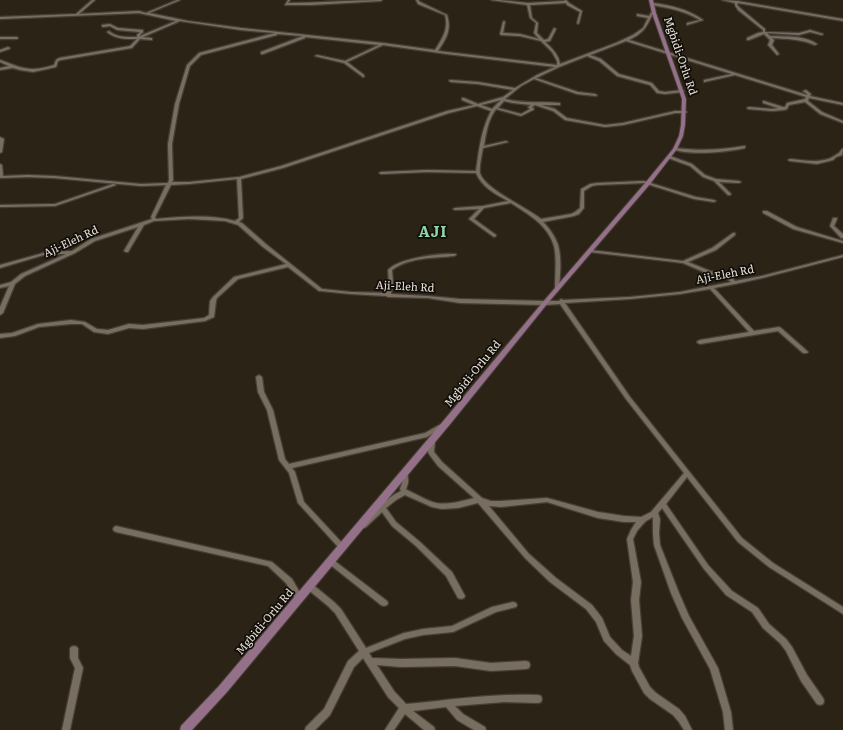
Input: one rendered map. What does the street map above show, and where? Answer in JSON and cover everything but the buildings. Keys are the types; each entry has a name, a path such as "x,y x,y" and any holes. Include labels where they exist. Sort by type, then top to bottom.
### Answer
{"main road":[{"name":"Mgbidi-Orlu Rd","path":"185,730 223,689 675,149 681,136 685,112 684,99 652,8"}],"street":[{"path":"77,14 94,0"},
{"path":"147,13 179,0"},
{"path":"289,0 286,4 318,4 381,0"},
{"path":"417,0 446,14 448,27 445,37 436,52"},
{"path":"492,0 528,4 565,1 581,12 578,23"},
{"path":"723,0 843,20"},
{"path":"736,2 740,0"},
{"path":"736,2 739,9 760,26 769,36 772,40 770,44 777,54"},
{"path":"528,4 531,18 537,23 535,33 556,54 558,66"},
{"path":"638,15 652,8 672,6 688,11 702,20 688,24"},
{"path":"557,289 556,244 540,220 513,202 489,189 478,177 485,131 494,110 503,99 515,89 558,66 627,40 644,28 652,8"},
{"path":"809,14 815,11"},
{"path":"0,18 131,12 147,13 180,20 279,33 384,44 436,52 558,66"},
{"path":"0,61 28,72 47,68 54,66 60,59 131,47 139,38 152,31 170,26 180,20"},
{"path":"504,22 501,34 520,35 544,41 549,40 556,30"},
{"path":"103,26 142,31 138,35 139,38"},
{"path":"748,38 764,32 799,34 810,31 822,34"},
{"path":"108,32 124,37 151,40"},
{"path":"154,220 152,217 171,180 170,144 177,104 188,66 200,54 279,33"},
{"path":"262,53 306,36"},
{"path":"769,36 796,39 816,44"},
{"path":"0,38 17,38"},
{"path":"627,40 809,96 843,104"},
{"path":"346,62 384,44"},
{"path":"0,50 8,48"},
{"path":"587,55 600,60 618,75 651,84 658,92 665,93 682,91"},
{"path":"317,56 346,62 363,76"},
{"path":"0,69 12,67"},
{"path":"705,81 735,74"},
{"path":"534,78 578,93 595,95"},
{"path":"451,81 478,83 515,89"},
{"path":"805,91 809,94 809,96"},
{"path":"806,101 809,96"},
{"path":"463,99 494,110 521,115 532,109 530,107 534,104"},
{"path":"0,165 1,177 54,177 116,184 168,185 239,178 282,167 448,112 503,99 513,102 534,104 559,104"},
{"path":"749,108 772,110 784,109 788,104 806,101 821,113 843,122"},
{"path":"764,102 784,109"},
{"path":"534,104 554,110 566,119 605,126 623,124 674,112 685,112"},
{"path":"0,138 3,141 0,152"},
{"path":"482,147 506,142"},
{"path":"675,149 706,152 744,147"},
{"path":"790,160 817,163 832,159 841,154 843,150"},
{"path":"669,157 691,165 701,174 715,180 739,182"},
{"path":"381,173 427,171 478,172"},
{"path":"235,223 241,218 239,178"},
{"path":"715,180 729,194"},
{"path":"540,220 566,217 577,213 582,208 582,190 591,185 635,182 648,183 695,198 714,201"},
{"path":"0,206 55,205 116,184"},
{"path":"455,209 483,207 513,202"},
{"path":"483,207 471,218 494,236"},
{"path":"765,212 795,228 843,242"},
{"name":"Aji-Eleh Rd","path":"0,287 13,283 23,276 73,252 93,240 154,220 200,218 240,224 321,290 388,296 428,297 460,301 545,303 630,298 712,288 843,256"},
{"path":"836,219 832,226 843,237"},
{"path":"126,251 142,224"},
{"path":"684,262 714,249 733,234"},
{"path":"590,251 684,262 708,272 728,277 736,283"},
{"path":"0,267 47,253 73,252"},
{"path":"388,296 392,283 392,268 415,259 454,255"},
{"path":"0,336 14,335 38,326 71,322 83,323 96,331 108,332 129,326 143,327 206,319 212,316 213,301 215,297 236,278 289,265"},
{"path":"0,313 13,283"},
{"path":"712,288 753,333"},
{"path":"561,301 628,398 740,540 771,565 843,611"},
{"path":"700,342 779,329 805,352"},
{"path":"259,377 261,392 270,410 282,460 292,472 301,503 342,547"},
{"path":"288,467 427,435 448,422"},
{"path":"432,440 431,452 440,464 480,500 527,556 553,580 589,607 599,620 607,639 619,652 634,663"},
{"path":"404,473 406,480 403,489 405,492"},
{"path":"352,536 382,508 398,495 405,492 434,505 442,506 480,500 491,504 501,504 547,500 598,515 624,520 642,520 655,512 687,473"},
{"path":"662,503 706,567 729,593 755,610 766,626 783,641 789,649 804,678 820,702"},
{"path":"382,508 394,524 418,544 449,574 461,596"},
{"path":"655,512 657,519 656,533 659,550 686,618 714,668 727,712 729,730"},
{"path":"642,520 630,539 638,582 634,600 638,636 634,663 635,668 647,690 676,712 688,730"},
{"path":"116,528 270,564 289,581 299,598"},
{"path":"330,561 384,603"},
{"path":"309,586 338,611 387,689 404,708 431,730"},
{"path":"309,730 327,712 351,664 364,652 404,636 423,632 453,630 496,609 513,605"},
{"path":"66,730 79,668 74,658 74,649"},
{"path":"370,661 401,663 455,662 491,667 526,665"},
{"path":"388,730 404,708 494,698 538,699"},
{"path":"448,704 472,726 482,730"}],"district":[{"name":"AJI","path":"433,233"}]}
